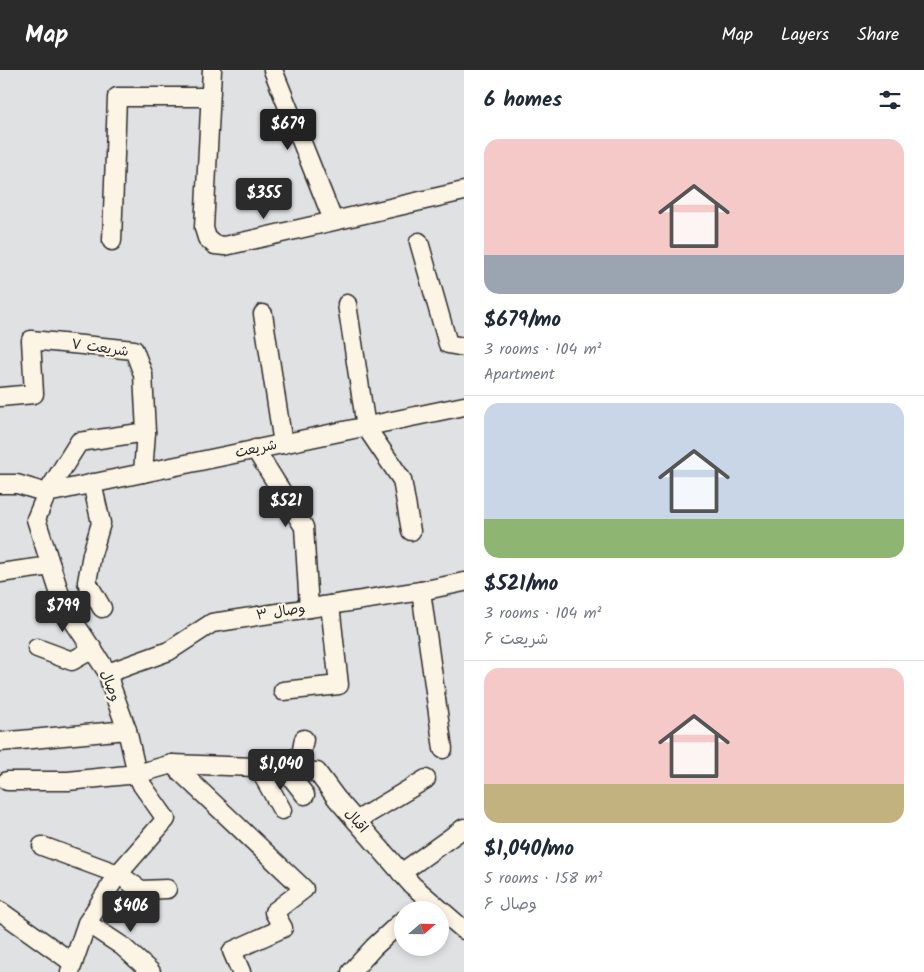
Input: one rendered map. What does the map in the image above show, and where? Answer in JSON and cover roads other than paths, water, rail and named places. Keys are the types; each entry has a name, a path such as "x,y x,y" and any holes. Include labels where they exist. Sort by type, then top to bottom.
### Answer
{"street":[{"path":"212,70 204,228 207,238 215,245 225,246 464,191"},
{"path":"273,70 333,220"},
{"path":"112,241 117,97 210,97"},
{"path":"420,242 448,344 464,347"},
{"path":"347,304 366,427 402,480 411,531"},
{"path":"263,314 283,444"},
{"name":"شریعت ۷","path":"0,397 34,394 31,340 134,350 143,374 146,432 143,473"},
{"name":"شریعت","path":"47,492 464,406"},
{"name":"وصال","path":"118,874 166,819 142,784 138,774 108,673 64,607 36,520 47,492 79,442 146,432"},
{"path":"255,450 304,527 309,608"},
{"path":"92,483 101,523 92,554 87,582 102,608"},
{"path":"0,484 16,484 47,492"},
{"path":"0,573 51,566"},
{"name":"وصال ۳","path":"108,673 169,651 212,623 421,591 464,582"},
{"path":"421,591 443,749"},
{"path":"284,691 340,685 330,605"},
{"path":"37,648 72,661 93,648"},
{"path":"0,742 126,730"},
{"path":"304,738 291,769 305,795"},
{"path":"172,764 304,889 274,912 283,928 232,952 241,972"},
{"name":"اقبال","path":"7,781 68,781 138,774 172,764 258,767 317,772 337,799 412,885 421,901"},
{"path":"258,767 282,810"},
{"path":"356,821 426,779"},
{"path":"401,873 464,828"},
{"path":"42,846 118,874 141,890 167,889"},
{"path":"0,911 72,969 88,923 118,874"},
{"name":"اقبال","path":"449,921 464,930"},
{"path":"88,923 122,946 152,972"},
{"path":"351,972 394,928"}]}
